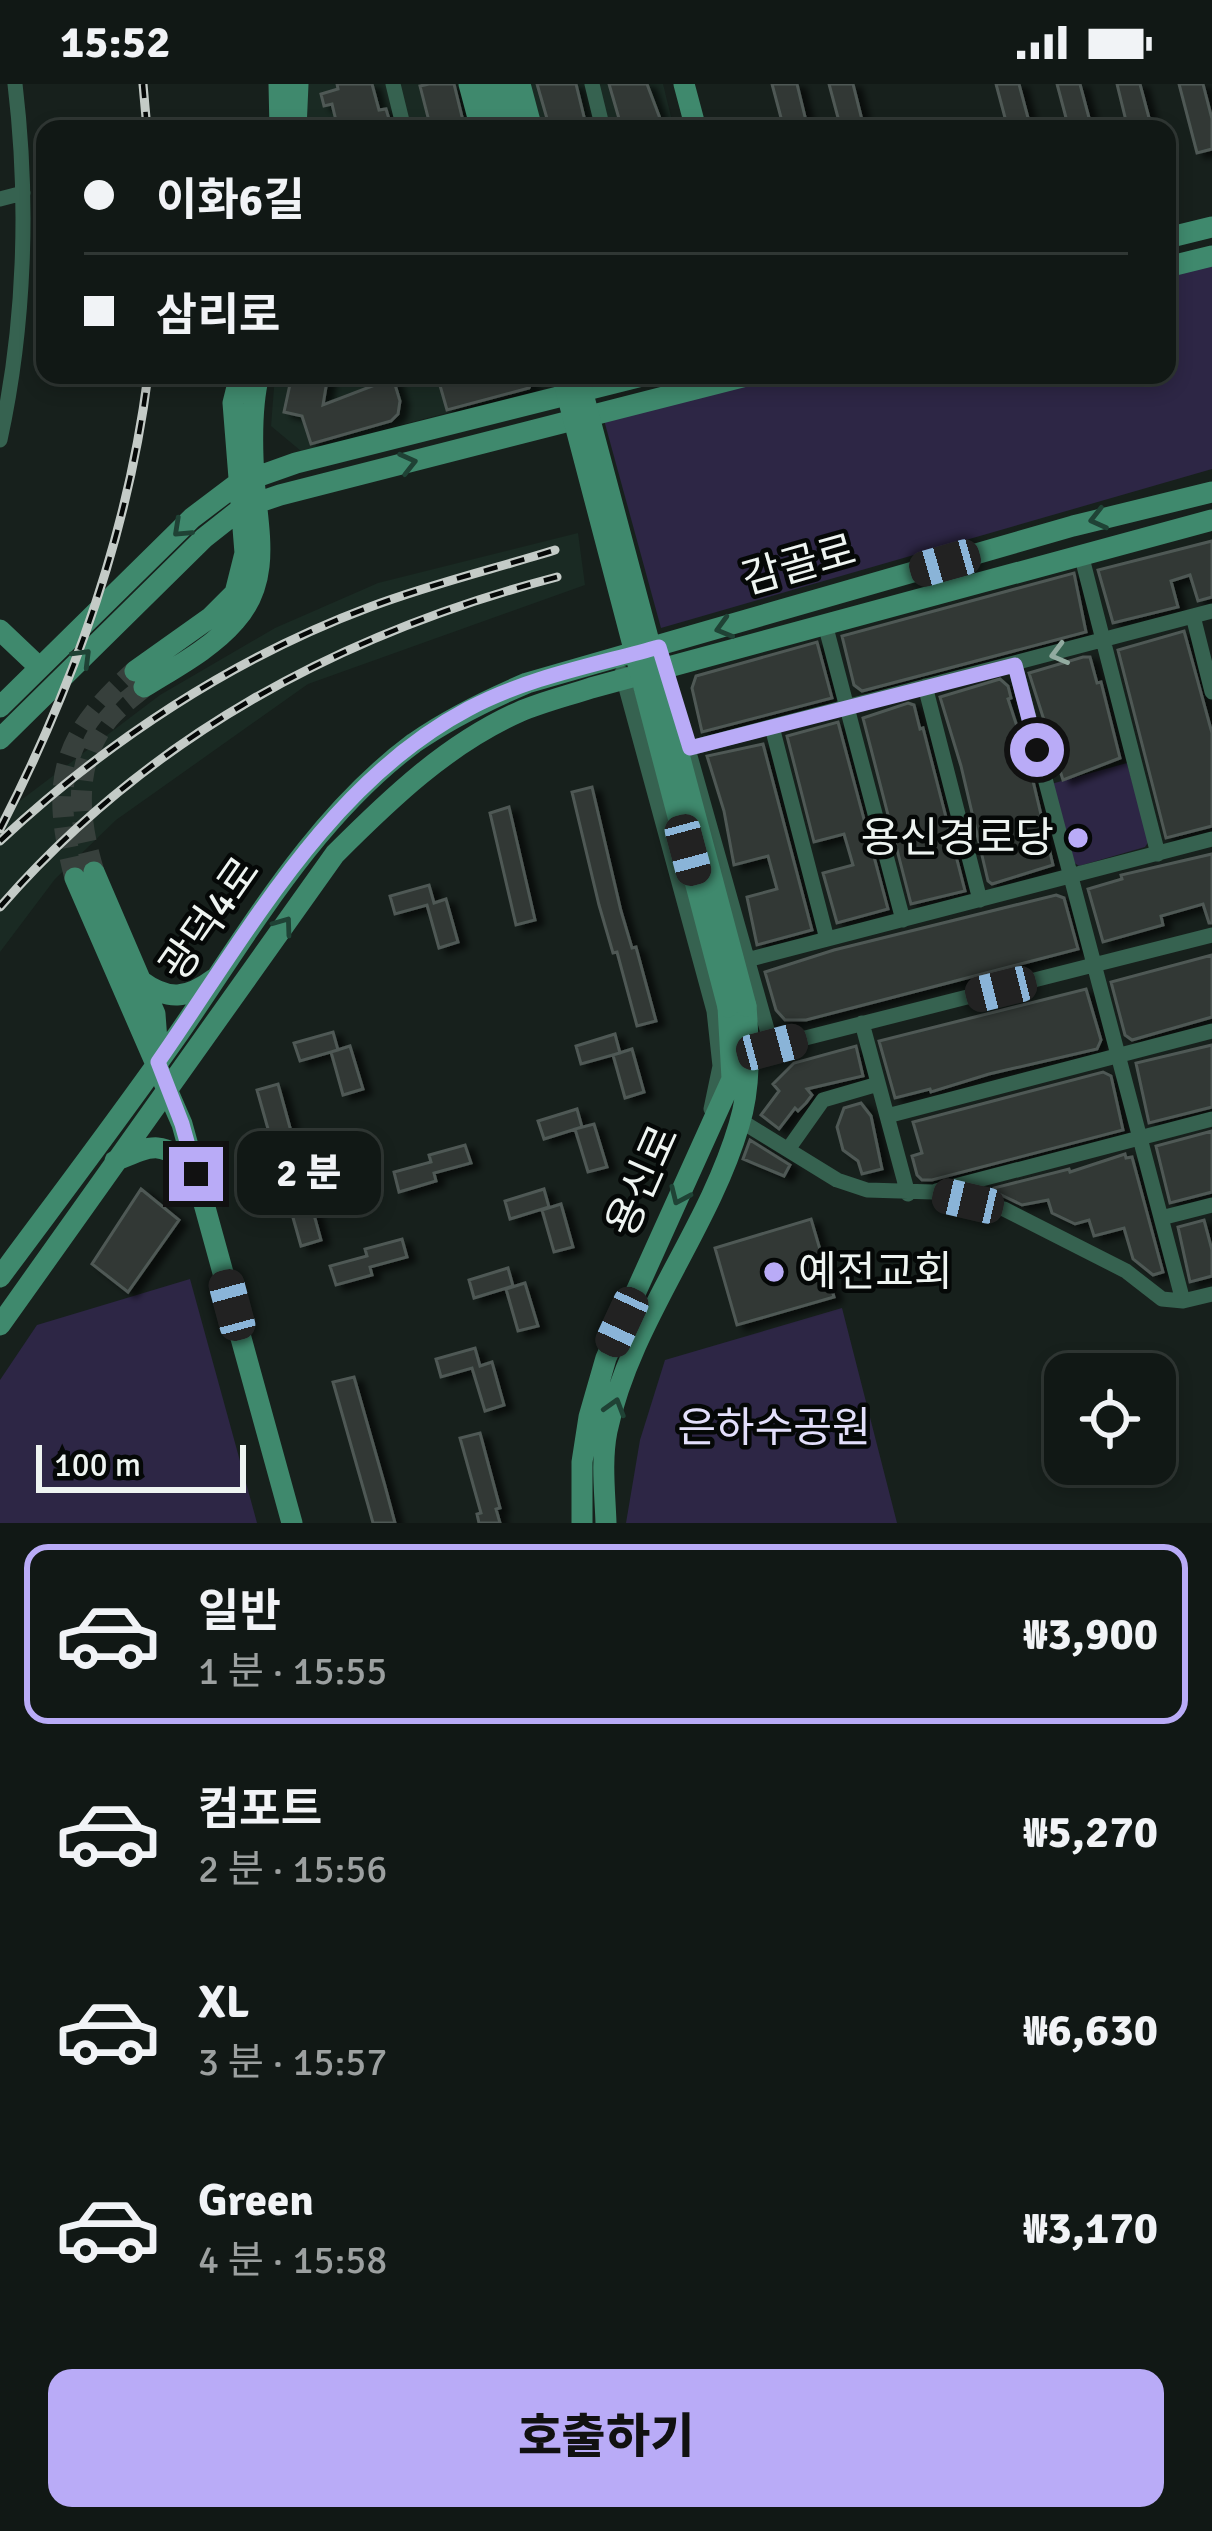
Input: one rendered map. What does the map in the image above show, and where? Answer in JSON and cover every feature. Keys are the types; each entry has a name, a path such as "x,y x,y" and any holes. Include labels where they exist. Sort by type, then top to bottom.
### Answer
{"main road":[{"path":"279,84 280,120"},
{"path":"296,120 298,84"},
{"path":"469,84 479,120"},
{"path":"487,84 496,120"},
{"path":"505,84 514,120"},
{"path":"520,84 530,120"},
{"path":"684,84 694,120"},
{"path":"1176,236 1212,226"},
{"path":"1176,265 1212,256"},
{"path":"139,679 235,593 250,505 233,403 238,384"},
{"path":"246,481 258,384"},
{"path":"564,384 737,1006"},
{"path":"580,384 737,1006"},
{"path":"0,739 204,538 250,505 714,384"},
{"path":"0,707 192,518 246,481 550,386"},
{"name":"감골로","path":"621,669 1072,526 1212,492"},
{"name":"감골로","path":"662,658 825,624 1212,520"},
{"path":"0,630 39,667"},
{"name":"광덕4로","path":"0,1277 307,850 357,793 413,744 467,709 527,682 621,669"},
{"name":"광덕4로","path":"0,1325 334,854 395,794 455,748 519,712 621,669"},
{"path":"158,1062 154,1014 84,875 139,1027 182,1124 292,1523"},
{"path":"140,980 160,995 174,998 199,990 219,975"},
{"name":"용신로","path":"606,1523 607,1431 625,1373 727,1160 761,1050 737,1006"},
{"name":"용신로","path":"582,1523 582,1462 606,1358 732,1079 737,1006"},
{"path":"115,1161 145,1148 161,1147 177,1154 196,1174"}],"street":[{"path":"0,440 6,359 22,268 15,84"},
{"path":"393,84 402,120"},
{"path":"592,84 601,120"},
{"path":"0,199 22,193"},
{"path":"0,273 22,268"},
{"path":"1081,554 1158,854"},
{"path":"690,748 1212,611"},
{"path":"1193,616 1212,692"},
{"path":"825,624 903,920"},
{"path":"662,658 747,960 761,1050 1212,934"},
{"path":"1015,665 1184,1301"},
{"path":"621,669 714,1011 720,1066 705,1138"},
{"path":"925,686 980,900"},
{"path":"772,727 827,939"},
{"path":"747,960 1212,839"},
{"path":"862,1023 908,1194"},
{"path":"887,1116 1212,1031"},
{"path":"789,1148 824,1100 878,1084"},
{"path":"741,1121 837,1180 867,1190 908,1194 933,1192 1212,1119"},
{"path":"933,1192 1004,1209 1126,1271 1162,1299 1184,1301 1212,1294"},
{"path":"1162,1218 1212,1205"}],"shaded area":[{"path":"301,84 663,84 672,120 298,120"},
{"path":"274,384 558,384 301,451 271,426"},
{"path":"578,533 585,585 308,684 116,820 55,879 0,952 0,816 160,695 275,628 378,583"}],"green space":[{"path":"1212,263 1212,469 661,628 604,420 748,384 1176,384 1176,273"},
{"path":"1127,763 1149,841 1145,847 1079,866 1073,862 1051,784"},
{"path":"190,1279 257,1523 0,1523 0,1380 37,1325"},
{"name":"은하수공원","path":"842,1308 897,1523 626,1523 640,1440 665,1360"}],"building":[{"path":"337,84 372,84 379,110 386,109 389,120 336,120 332,104 324,106 321,94 338,89"},
{"path":"454,84 463,120 429,120 420,86"},
{"path":"537,84 576,84 585,120 547,120"},
{"path":"609,84 647,84 661,120 619,120"},
{"path":"772,84 797,84 806,120 782,120"},
{"path":"829,84 853,84 862,120 839,120"},
{"path":"996,84 1019,84 1029,120 1006,120"},
{"path":"1057,84 1080,84 1090,120 1067,120"},
{"path":"1117,84 1140,84 1150,120 1126,120"},
{"path":"1179,84 1203,84 1212,119 1212,149 1197,153"},
{"path":"290,384 326,384 323,405 377,384 395,384 400,401 391,421 311,444 302,416 284,412"},
{"path":"440,384 531,384 529,388 447,410"},
{"path":"1212,541 1212,597 1198,601 1190,575 1171,581 1178,607 1113,623 1098,570"},
{"path":"1074,573 1086,632 862,691 854,685 842,636"},
{"path":"1184,631 1212,733 1212,826 1166,838 1118,650"},
{"path":"817,642 832,698 702,732 692,688 696,676"},
{"path":"1090,657 1097,683 1101,682 1120,758 1063,780 1029,673"},
{"path":"1000,679 1008,686 1053,865 992,884 940,697"},
{"path":"914,705 923,728 965,891 911,904 863,718"},
{"path":"838,722 888,909 837,923 823,873 853,865 844,834 814,842 787,736"},
{"path":"763,744 812,930 757,945 747,897 777,889 768,856 734,865 707,756"},
{"path":"592,787 621,911 656,1021 637,1026 599,905 572,792"},
{"path":"509,807 535,920 516,925 490,813"},
{"path":"1212,854 1212,923 1203,904 1161,916 1163,925 1103,942 1088,889 1122,879 1121,875"},
{"path":"429,885 434,903 446,899 458,942 439,948 427,905 395,914 390,896"},
{"path":"1056,895 1064,898 1078,949 806,1020 785,1020 776,1010 765,972 834,950"},
{"path":"1212,955 1212,1017 1132,1040 1125,1035 1111,982"},
{"path":"1086,989 1101,1040 1097,1049 895,1098 879,1041"},
{"path":"333,1032 338,1050 300,1061 294,1043"},
{"path":"615,1034 620,1053 581,1064 576,1046"},
{"path":"1212,1045 1212,1107 1149,1123 1136,1063"},
{"path":"350,1046 363,1089 343,1095 331,1052"},
{"path":"856,1046 863,1076 807,1089 812,1095 779,1129 761,1115 779,1091 773,1084 794,1063"},
{"path":"632,1049 644,1092 625,1098 613,1055"},
{"path":"1103,1072 1111,1076 1123,1130 932,1180 917,1175 912,1156 922,1153 913,1122"},
{"path":"278,1084 321,1240 301,1246 257,1090"},
{"path":"861,1103 871,1116 882,1169 862,1174 858,1161 843,1150 837,1127 844,1108"},
{"path":"577,1109 582,1127 544,1139 538,1121"},
{"path":"594,1124 607,1167 588,1172 575,1129"},
{"path":"1212,1131 1212,1192 1170,1203 1156,1146"},
{"path":"750,1140 790,1165 784,1176 743,1159"},
{"path":"465,1145 471,1163 434,1173 436,1181 399,1192 394,1172 431,1162 429,1155"},
{"path":"1125,1154 1132,1157 1163,1272 1153,1275 1133,1259 1124,1228 1094,1236 1089,1220 1075,1224 1052,1213 1048,1200 1022,1205 995,1192 994,1188 1070,1172"},
{"path":"141,1189 179,1220 128,1292 92,1264"},
{"path":"544,1189 549,1207 510,1219 505,1201"},
{"path":"561,1204 573,1247 554,1252 542,1210"},
{"name":"예전교회","path":"811,1219 834,1297 737,1325 715,1248"},
{"path":"1204,1220 1212,1250 1212,1276 1190,1282 1178,1227"},
{"path":"402,1239 407,1257 370,1267 372,1275 336,1285 330,1266 367,1256 365,1249"},
{"path":"508,1268 513,1286 474,1298 469,1280"},
{"path":"525,1283 538,1326 518,1331 506,1289"},
{"path":"475,1348 480,1366 492,1362 504,1405 485,1411 472,1368 441,1377 436,1359"},
{"path":"354,1377 395,1523 373,1523 333,1382"},
{"path":"480,1433 500,1523 479,1523 477,1514 481,1513 460,1438"}],"tunnel":[{"path":"75,878 63,815 68,764 90,718 135,671"},
{"path":"94,872 82,813 88,755 108,719 144,687"}],"railway":[{"path":"143,84 146,120"},
{"path":"0,829 51,721 94,608 127,493 147,384"},
{"path":"0,841 128,736 269,651 393,599 555,550"},
{"path":"0,907 119,791 184,742 253,699 399,629 557,577"}],"place":[{"name":"용신경로당","path":"1078,838"},
{"name":"예전교회","path":"774,1272"}],"route":[{"path":"196,1174 158,1062 307,850 357,793 413,744 467,709 527,682 659,647 690,748 1015,665 1037,750"}]}
